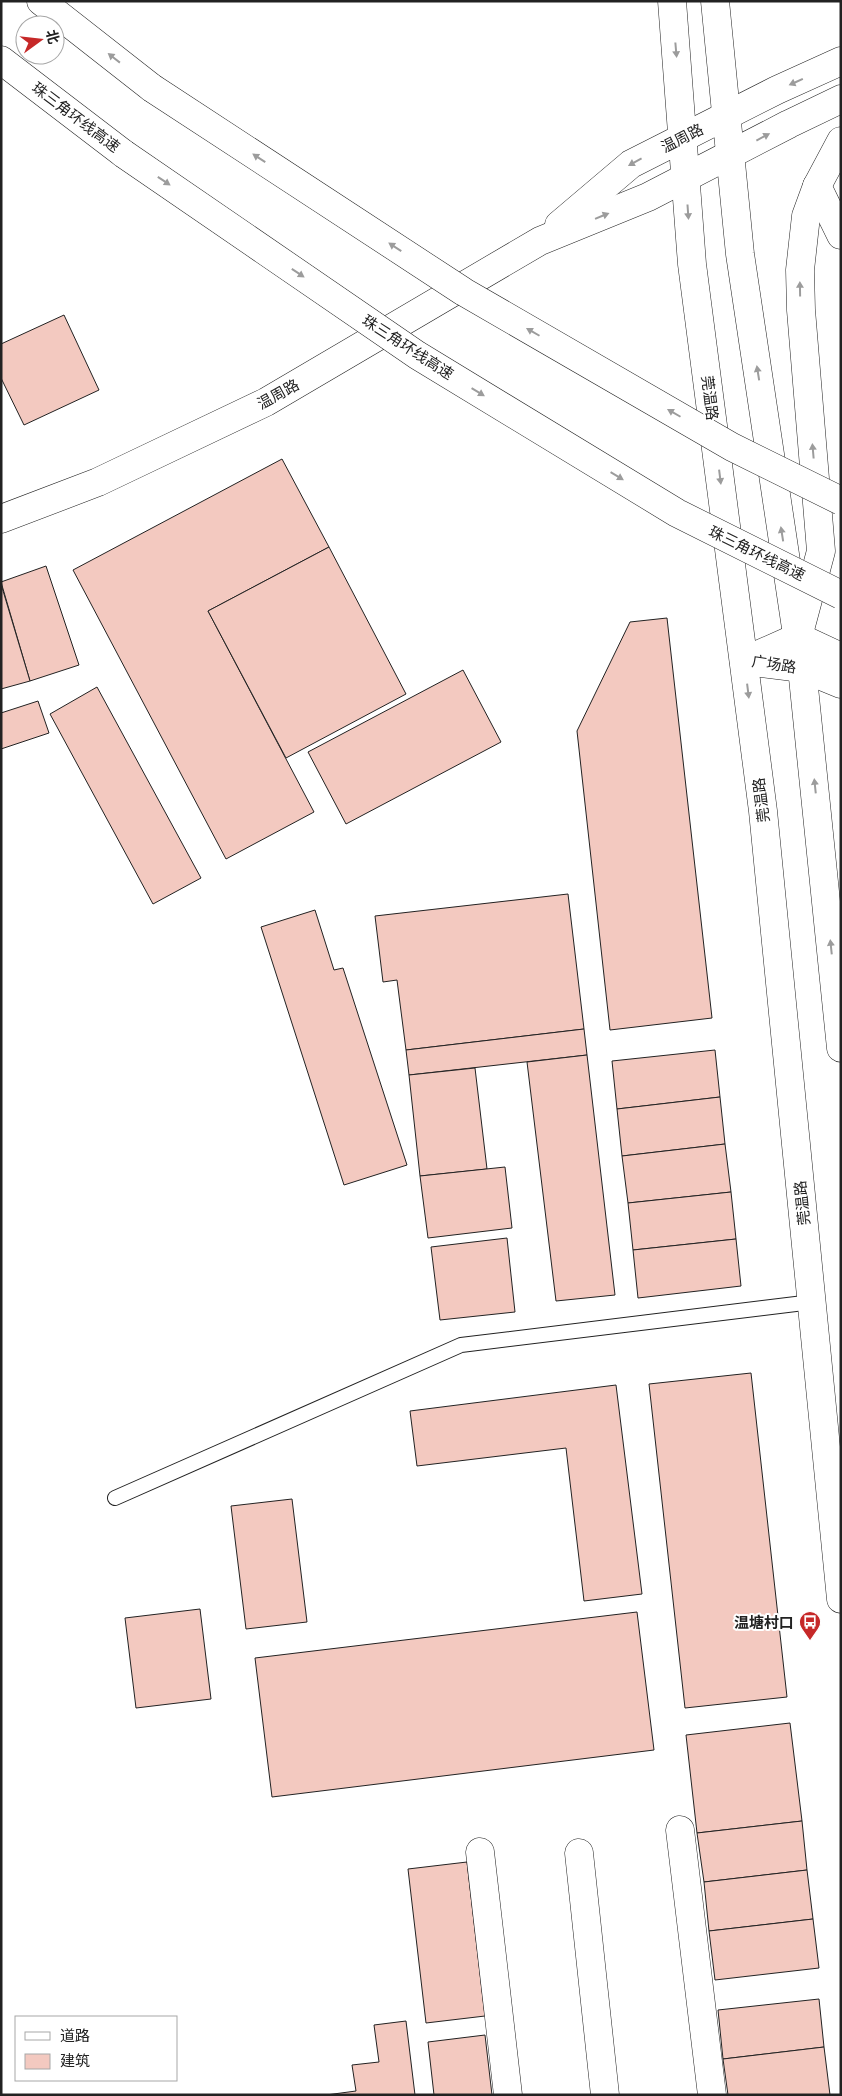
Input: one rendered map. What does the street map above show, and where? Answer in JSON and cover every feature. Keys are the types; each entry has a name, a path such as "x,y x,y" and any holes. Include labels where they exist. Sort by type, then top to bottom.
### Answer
{"main road":[{"path":"41,1 152,88 464,292 732,446 841,501"},
{"name":"莞温路","path":"672,1 692,264 763,811 841,1599"},
{"path":"715,1 740,254 802,668 841,1048"},
{"name":"珠三角环线高速","path":"1,60 124,154 417,355 677,513 841,595"},
{"name":"温周路","path":"540,240 631,164 841,62"},
{"name":"温周路","path":"1,519 98,482 266,402 540,240 648,197 841,99"},
{"path":"798,637 821,551 801,310 800,270 806,216 817,186 841,141"},
{"path":"817,186 841,235"},
{"name":"广场路","path":"744,662 798,637 841,657"},
{"name":"广场路","path":"744,662 802,668 841,684"},
{"path":"680,1830 712,2095"},
{"path":"480,1852 508,2095"},
{"path":"579,1854 605,2095"}],"lane":[{"path":"115,1498 461,1345 812,1302"}],"building":[{"path":"64,315 99,390 24,425 1,378 1,344"},
{"path":"282,459 329,547 208,611 314,812 226,859 73,570"},
{"path":"329,547 406,694 286,758 208,611"},
{"path":"46,566 79,665 30,681 1,582"},
{"path":"1,584 30,681 1,689"},
{"path":"667,618 712,1018 610,1030 577,731 630,622"},
{"path":"463,670 501,742 346,824 308,752"},
{"path":"97,687 201,878 153,904 50,714"},
{"path":"38,701 49,733 1,749 1,713"},
{"path":"568,894 584,1029 406,1050 397,980 383,982 375,916"},
{"path":"315,910 334,970 343,968 407,1165 344,1185 261,927"},
{"path":"584,1029 587,1055 409,1075 406,1050"},
{"path":"715,1050 720,1097 617,1109 612,1061"},
{"path":"587,1055 615,1295 556,1301 527,1062"},
{"path":"475,1068 487,1169 420,1176 409,1075"},
{"path":"720,1097 725,1144 622,1156 617,1109"},
{"path":"725,1144 731,1192 628,1203 622,1156"},
{"path":"505,1167 512,1228 428,1238 420,1176"},
{"path":"731,1192 736,1239 633,1250 628,1203"},
{"path":"507,1238 515,1312 440,1320 431,1247"},
{"path":"736,1239 741,1286 638,1298 633,1250"},
{"path":"751,1373 787,1697 685,1708 649,1384"},
{"path":"616,1385 642,1594 584,1601 566,1448 417,1466 410,1411"},
{"path":"292,1499 307,1622 246,1629 231,1506"},
{"path":"200,1609 211,1699 136,1708 125,1618"},
{"path":"637,1612 654,1750 272,1797 255,1658"},
{"path":"790,1723 802,1821 697,1833 686,1735"},
{"path":"802,1821 807,1870 704,1882 697,1833"},
{"path":"467,1862 485,2016 426,2023 408,1869"},
{"path":"807,1870 813,1919 709,1931 704,1882"},
{"path":"813,1919 819,1968 715,1980 709,1931"},
{"path":"819,1999 824,2047 723,2059 718,2010"},
{"path":"406,2021 415,2095 326,2095 356,2091 352,2065 379,2062 374,2025"},
{"path":"485,2035 492,2095 434,2095 428,2042"},
{"path":"824,2047 830,2095 728,2095 723,2059"}],"place":[{"name":"温塘村口","path":"810,1641"}]}
